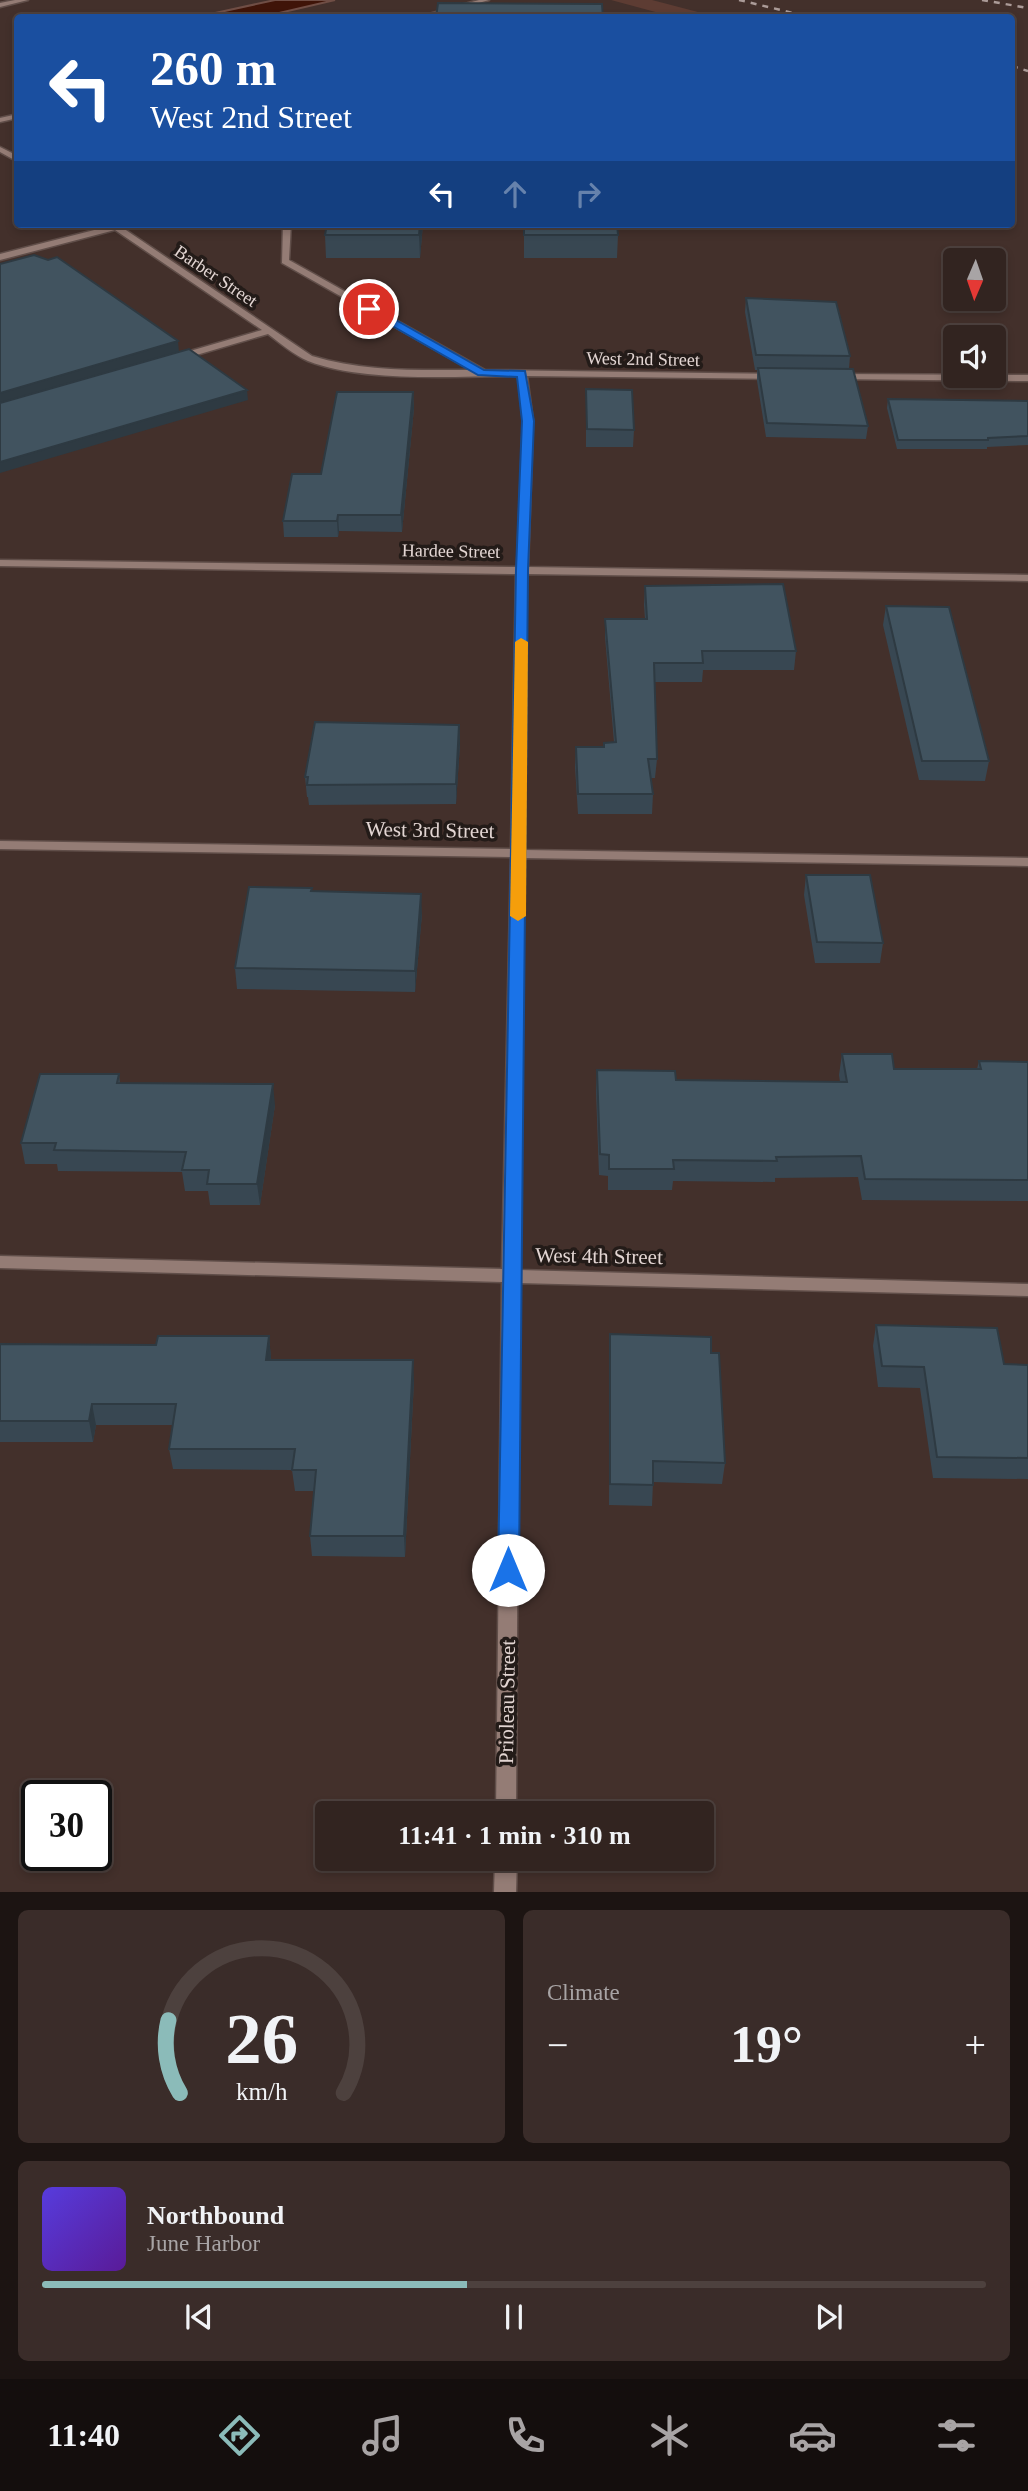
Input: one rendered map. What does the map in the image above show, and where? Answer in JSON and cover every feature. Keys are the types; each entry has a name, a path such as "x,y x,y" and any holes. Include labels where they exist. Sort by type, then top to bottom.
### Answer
{"street":[{"path":"0,5 25,0"},
{"path":"433,14 486,0"},
{"path":"0,257 103,228"},
{"name":"Barber Street","path":"118,228 268,331"},
{"path":"287,228 285,261 482,373"},
{"path":"165,361 268,331"},
{"name":"West 2nd Street","path":"268,331 309,358 338,367 374,372 790,376"},
{"name":"Prioleau Street","path":"506,1801 522,570 528,421 522,373"},
{"path":"832,376 1028,379"},
{"name":"Hardee Street","path":"0,563 1028,578"},
{"name":"West 3rd Street","path":"0,845 1028,862"},
{"name":"West 4th Street","path":"0,1262 1028,1290"},
{"path":"506,1871 506,1892"}],"shaded area":[{"path":"275,0 335,0 275,14 211,14"},
{"path":"611,0 652,0 706,14 663,14"}],"building":[{"path":"438,3 602,4 603,14 437,14"},
{"path":"326,228 420,228 419,235 325,235"},
{"path":"524,228 617,228 618,235 524,235"},
{"path":"34,255 48,260 57,257 178,341 0,393 0,264"},
{"path":"746,298 836,302 850,356 756,355"},
{"path":"189,349 247,390 0,462 0,403"},
{"path":"758,368 853,369 868,426 767,423"},
{"path":"586,389 632,390 634,430 587,429"},
{"path":"337,392 413,392 401,515 338,515 337,521 283,521 292,474 321,474"},
{"path":"888,399 1028,401 1028,436 988,440 898,440"},
{"path":"783,584 796,651 702,651 703,663 654,663 657,759 648,759 653,794 578,794 576,747 604,747 604,743 616,742 605,619 647,619 645,586"},
{"path":"886,606 949,607 989,761 922,761"},
{"path":"315,722 459,725 456,784 307,785 308,777 305,777"},
{"path":"806,875 870,875 883,943 817,942"},
{"path":"249,887 421,894 415,971 235,968"},
{"path":"842,1054 892,1054 894,1069 981,1069 979,1061 1028,1062 1028,1180 865,1179 861,1156 776,1157 777,1161 673,1160 674,1169 609,1169 609,1155 600,1154 597,1070 675,1071 676,1080 847,1082"},
{"path":"40,1074 119,1074 117,1083 273,1084 257,1184 207,1184 209,1170 182,1170 186,1152 54,1150 56,1143 21,1143"},
{"path":"876,1325 997,1328 1004,1364 1028,1365 1028,1458 937,1457 924,1367 882,1366"},
{"path":"610,1334 711,1337 711,1353 719,1353 725,1463 653,1461 653,1485 610,1484"},
{"path":"158,1336 269,1336 266,1360 413,1360 404,1536 310,1536 316,1470 292,1470 295,1449 169,1449 176,1404 92,1404 89,1421 0,1421 0,1344 156,1345"}],"railway":[{"path":"739,0 797,14"},
{"path":"982,0 1028,8"},
{"path":"1015,67 1028,71"}],"slow traffic":[{"path":"518,916 521,642"}],"route":[{"path":"369,309 482,373 522,373 528,421 522,570 508,1570"}]}
